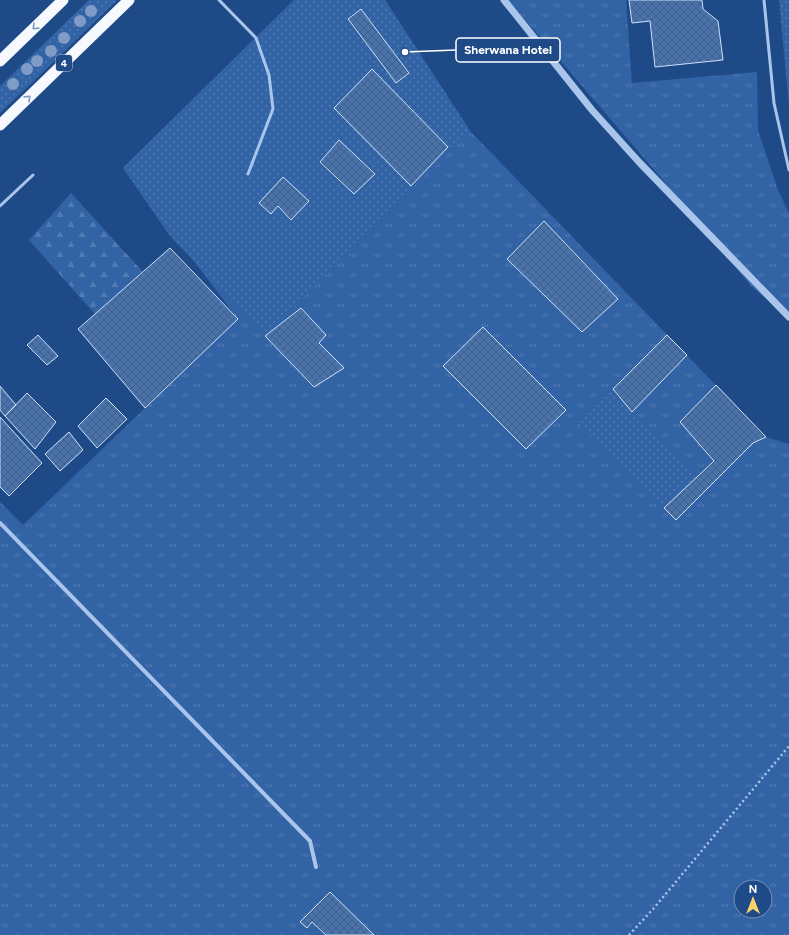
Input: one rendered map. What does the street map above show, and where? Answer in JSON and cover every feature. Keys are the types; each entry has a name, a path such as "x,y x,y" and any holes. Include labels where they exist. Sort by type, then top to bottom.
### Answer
{"highway":[{"path":"0,61 63,0"},
{"name":"4","path":"0,125 129,0"}],"street":[{"path":"504,0 607,127 789,317"},
{"path":"0,523 310,840 316,867"}],"lane":[{"path":"219,0 256,38 269,75 273,109 248,174"},
{"path":"764,0 774,102 789,170"},
{"path":"0,206 33,176"}],"path":[{"path":"629,935 654,908 789,746"}],"green space":[{"path":"89,0 117,0 0,113 0,86"},
{"path":"294,0 385,0 470,131 766,437 789,444 789,935 0,935 0,502 23,525 238,319 123,168"},
{"path":"294,0 385,0 470,131 265,336 170,236 123,168"},
{"path":"508,0 626,0 632,83 757,72 758,130 778,190 789,213 789,318 751,286 656,172"},
{"path":"779,0 789,0 789,106"},
{"path":"71,193 143,272 95,314 29,240"},
{"path":"613,389 632,412 696,478 664,508 578,423"}],"building":[{"path":"629,0 702,0 703,9 718,21 723,60 655,67 650,21 632,23"},
{"path":"361,9 409,73 396,83 348,19"},
{"path":"372,69 448,147 411,186 334,108"},
{"path":"339,140 375,174 354,194 320,162"},
{"path":"283,177 309,201 291,220 278,206 271,214 259,203"},
{"path":"544,221 618,299 582,332 507,259"},
{"path":"170,248 238,319 145,408 78,329"},
{"path":"301,308 326,335 319,343 344,368 314,387 265,336"},
{"path":"483,327 566,410 526,449 443,366"},
{"path":"38,335 58,356 47,365 27,345"},
{"path":"667,335 687,355 632,412 613,389"},
{"path":"716,385 766,437 753,443 676,520 664,508 714,461 680,422"},
{"path":"0,386 16,405 5,416 0,410"},
{"path":"27,393 56,422 35,449 5,416"},
{"path":"106,398 127,419 97,448 78,426"},
{"path":"0,417 42,463 9,496 0,487"},
{"path":"69,432 83,450 60,471 45,454"},
{"path":"330,892 374,935 326,935 312,922 307,928 300,922"}],"place":[{"name":"Sherwana Hotel","path":"405,52"}]}
